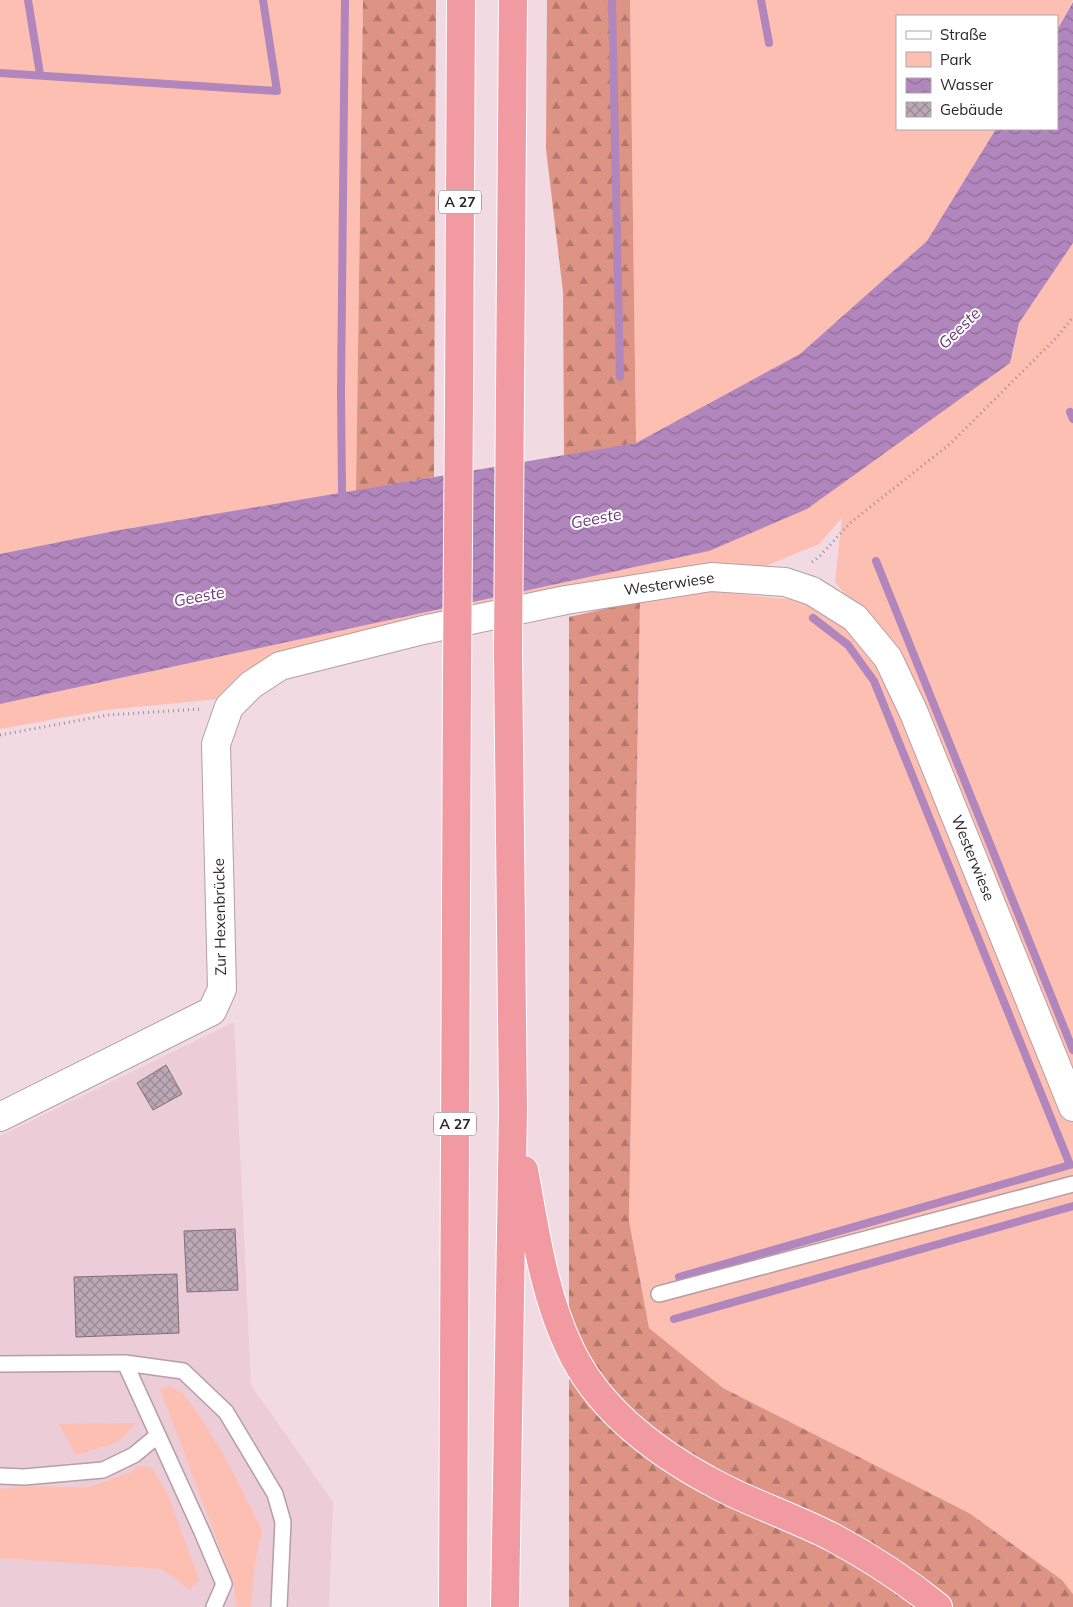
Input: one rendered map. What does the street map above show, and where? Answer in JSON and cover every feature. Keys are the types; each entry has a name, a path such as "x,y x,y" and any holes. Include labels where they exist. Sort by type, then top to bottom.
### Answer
{"highway":[{"name":"A 27","path":"452,1607 461,0"},
{"path":"505,1607 513,1109 508,652 513,0"},
{"path":"513,1109 536,1236 550,1295 570,1348 594,1387 615,1412 649,1442 685,1466 721,1487 834,1538 911,1585 938,1607"}],"street":[{"name":"Westerwiese","path":"229,707 252,685 280,666 423,630 566,600 711,577 785,582 812,591 854,618 888,658 914,713 1073,1107"},
{"name":"Zur Hexenbrücke","path":"0,1117 212,1011 222,989 216,744 229,707"}],"lane":[{"path":"659,1294 1073,1184"},
{"path":"125,1363 224,1584 214,1607"},
{"path":"0,1364 125,1363 184,1371 226,1412 275,1494 283,1522 279,1607"},
{"path":"0,1476 24,1477 103,1470 134,1455 157,1436"}],"path":[{"path":"785,582 820,556 850,523 951,444 1056,338 1073,317"},
{"path":"0,735 108,716 229,707"}],"shaded area":[{"path":"234,1022 251,1385 333,1502 329,1607 0,1607 0,1136"}],"green space":[{"path":"0,0 363,0 356,491 114,531 0,554"},
{"path":"363,0 436,0 434,477 356,491"},
{"path":"547,0 630,0 636,443 564,456 563,292 546,149"},
{"path":"630,0 1073,0 1058,28 1058,15 896,15 896,130 995,130 927,241 800,354 636,443"},
{"path":"1073,243 1073,1594 1062,1580 969,1513 723,1388 649,1328 629,1221 640,601 700,590 795,600 831,616 854,605 835,582 842,518 819,544 761,568 275,655 246,670 219,699 105,710 0,729 0,704 709,551 1010,363 1019,323"},
{"path":"640,601 629,1221 649,1328 723,1388 969,1513 1062,1580 1073,1594 1073,1607 569,1607 569,617"},
{"path":"171,1386 183,1394 195,1409 225,1457 262,1530 255,1562 251,1607 237,1607 234,1585 160,1389"},
{"path":"136,1423 118,1442 76,1455 59,1424"},
{"path":"139,1466 151,1467 168,1495 199,1579 190,1590 162,1569 0,1558 0,1489 34,1486 87,1488 129,1473"}],"water":[{"name":"Geeste","path":"1073,2 1073,243 1019,323 1010,363 807,509 709,551 0,704 0,554 114,531 636,443 800,354 927,241 995,130 1058,130 1058,28"}],"building":[{"path":"166,1065 182,1094 153,1110 137,1083"},
{"path":"235,1229 238,1290 187,1292 184,1231"},
{"path":"177,1274 179,1333 76,1337 74,1277"}],"waterway":[{"path":"28,0 40,74"},
{"path":"0,73 277,91 263,0"},
{"path":"342,493 341,392 345,0"},
{"path":"612,0 620,377"},
{"path":"761,0 769,43"},
{"path":"1070,412 1073,419"},
{"path":"876,561 1073,1050"},
{"path":"679,1277 1070,1165 874,681 848,645 813,618"},
{"path":"674,1319 1073,1206"}]}
